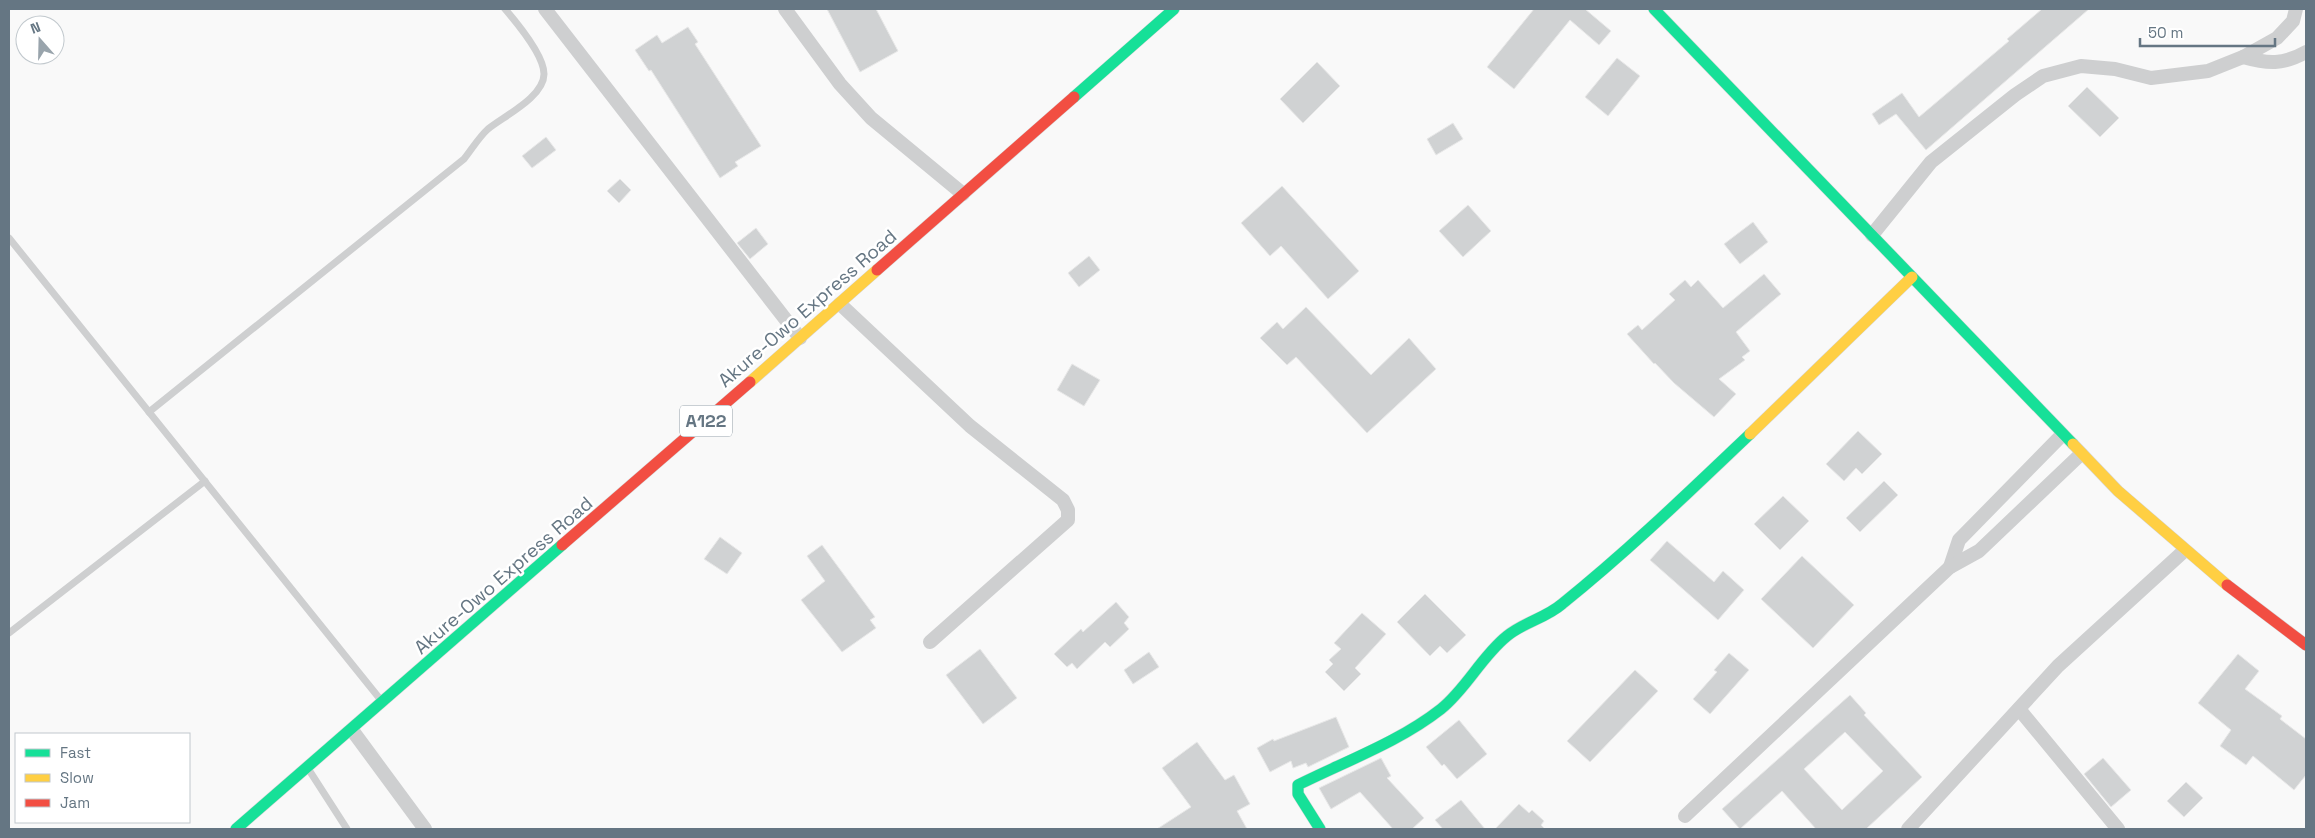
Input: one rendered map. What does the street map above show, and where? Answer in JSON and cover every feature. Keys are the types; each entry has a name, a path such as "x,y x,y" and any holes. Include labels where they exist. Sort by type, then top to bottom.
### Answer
{"main road":[{"name":"Akure-Owo Express Road","path":"236,829 840,304 1174,9"},
{"path":"1654,9 1980,345 2081,454 2184,551 2257,610 2306,645"},
{"path":"1320,829 1298,794 1298,785 1395,736 1441,709 1456,694 1492,648 1511,633 1536,620 1566,600 1712,470 1912,277"}],"street":[{"path":"545,9 800,338"},
{"path":"785,9 840,84 871,118 963,194"},
{"path":"1872,235 1931,162 2042,76 2080,66 2115,69 2151,78 2208,71 2243,57 2277,38 2294,21 2296,9"},
{"path":"2243,57 2269,64 2295,59 2306,52"},
{"path":"840,304 970,426 1063,500 1068,510 1068,520 930,642"},
{"path":"1950,567 1959,540 2062,435"},
{"path":"1685,816 1950,567 1979,551 2081,454"},
{"path":"1908,829 2058,666 2184,551"},
{"path":"2019,709 2118,829"},
{"path":"352,730 424,829"}],"lane":[{"path":"149,412 457,165 487,130 533,96 541,86 544,74 540,58 505,9"},
{"path":"9,238 383,703"},
{"path":"9,633 205,481"},
{"path":"308,768 347,829"}],"building":[{"path":"827,9 876,9 898,51 860,72"},
{"path":"1534,9 1585,9 1611,31 1599,45 1570,20 1514,89 1487,67"},
{"path":"2042,9 2089,9 1926,150 1896,114 1879,125 1872,114 1902,93 1919,117 2009,41 2007,39"},
{"path":"688,27 698,42 695,44 761,146 735,162 738,166 720,178 651,70 649,71 635,50 657,35 662,43"},
{"path":"1617,58 1640,76 1608,116 1585,97"},
{"path":"1317,62 1340,86 1303,123 1280,99"},
{"path":"2087,87 2119,118 2100,137 2068,106"},
{"path":"1453,123 1463,139 1436,155 1427,139"},
{"path":"546,137 556,150 532,168 522,156"},
{"path":"620,179 631,190 619,203 607,191"},
{"path":"1282,186 1359,271 1328,299 1281,246 1270,256 1241,223"},
{"path":"1468,205 1491,231 1463,257 1439,231"},
{"path":"1753,222 1768,242 1740,264 1724,244"},
{"path":"756,228 768,244 750,259 737,243"},
{"path":"1089,256 1100,270 1079,287 1068,273"},
{"path":"1764,274 1781,294 1736,332 1750,351 1742,357 1745,360 1719,379 1736,394 1714,417 1654,364 1627,334 1638,325 1642,330 1675,300 1669,294 1685,280 1691,287 1698,280 1723,308"},
{"path":"1306,307 1371,375 1409,338 1436,369 1367,433 1296,357 1287,365 1260,338 1277,322 1283,329"},
{"path":"1072,364 1100,380 1084,406 1057,390"},
{"path":"1858,431 1882,454 1862,474 1856,468 1844,481 1826,464"},
{"path":"1884,481 1898,495 1860,532 1846,518"},
{"path":"1783,496 1809,521 1780,550 1754,524"},
{"path":"720,537 742,553 727,574 704,559"},
{"path":"1667,541 1714,582 1723,571 1744,590 1718,620 1650,560"},
{"path":"822,545 875,617 870,620 876,628 842,652 801,600 825,581 807,556"},
{"path":"1802,556 1854,605 1813,648 1761,599"},
{"path":"1425,594 1466,635 1447,653 1440,646 1430,656 1397,622"},
{"path":"1116,602 1129,617 1124,623 1129,629 1110,647 1105,642 1077,669 1072,663 1067,667 1054,654 1081,629 1083,632"},
{"path":"1362,613 1386,634 1355,668 1361,674 1344,691 1325,672 1333,664 1329,660 1341,649 1334,643"},
{"path":"980,649 1017,698 983,724 946,675"},
{"path":"1149,652 1159,667 1133,684 1124,670"},
{"path":"1729,653 1749,670 1710,714 1693,699 1717,672 1714,670"},
{"path":"2238,654 2259,671 2245,689 2282,716 2280,719 2306,739 2306,775 2294,790 2253,756 2246,765 2220,746 2231,730 2198,703"},
{"path":"1635,670 1658,691 1590,762 1567,741"},
{"path":"1850,695 1866,713 1864,715 1922,777 1866,829 1816,829 1782,791 1740,829 1722,809","holes":["1845,732 1883,771 1842,810 1804,769"]},
{"path":"1336,717 1349,747 1308,767 1306,763 1293,768 1291,761 1270,772 1257,748 1273,739 1274,741"},
{"path":"1459,720 1487,754 1457,779 1444,764 1442,766 1426,747"},
{"path":"1197,742 1225,780 1234,775 1250,804 1237,811 1247,829 1157,829 1191,807 1162,768"},
{"path":"1381,758 1391,776 1387,778 1424,818 1412,829 1393,829 1360,792 1331,809 1319,788"},
{"path":"2103,758 2131,790 2111,807 2084,774"},
{"path":"2186,782 2203,798 2184,817 2167,801"},
{"path":"1461,800 1485,829 1443,829 1435,820"},
{"path":"1519,804 1529,813 1532,810 1544,821 1541,825 1545,829 1495,829"}],"traffic: fast":[{"path":"1074,97 1174,9"},
{"path":"1654,9 2073,444"},
{"path":"1320,829 1298,794 1298,785 1390,741 1425,721 1441,709 1459,692 1498,644 1514,631 1556,609 1587,584 1658,521 1750,434"},
{"path":"236,829 562,545"}],"traffic: slow":[{"path":"750,382 877,270"},
{"path":"1750,434 1912,277"},
{"path":"2073,444 2118,491 2227,585"}],"traffic: jam":[{"path":"877,270 1074,97"},
{"path":"562,545 750,382"},
{"path":"2227,585 2306,645"}]}
